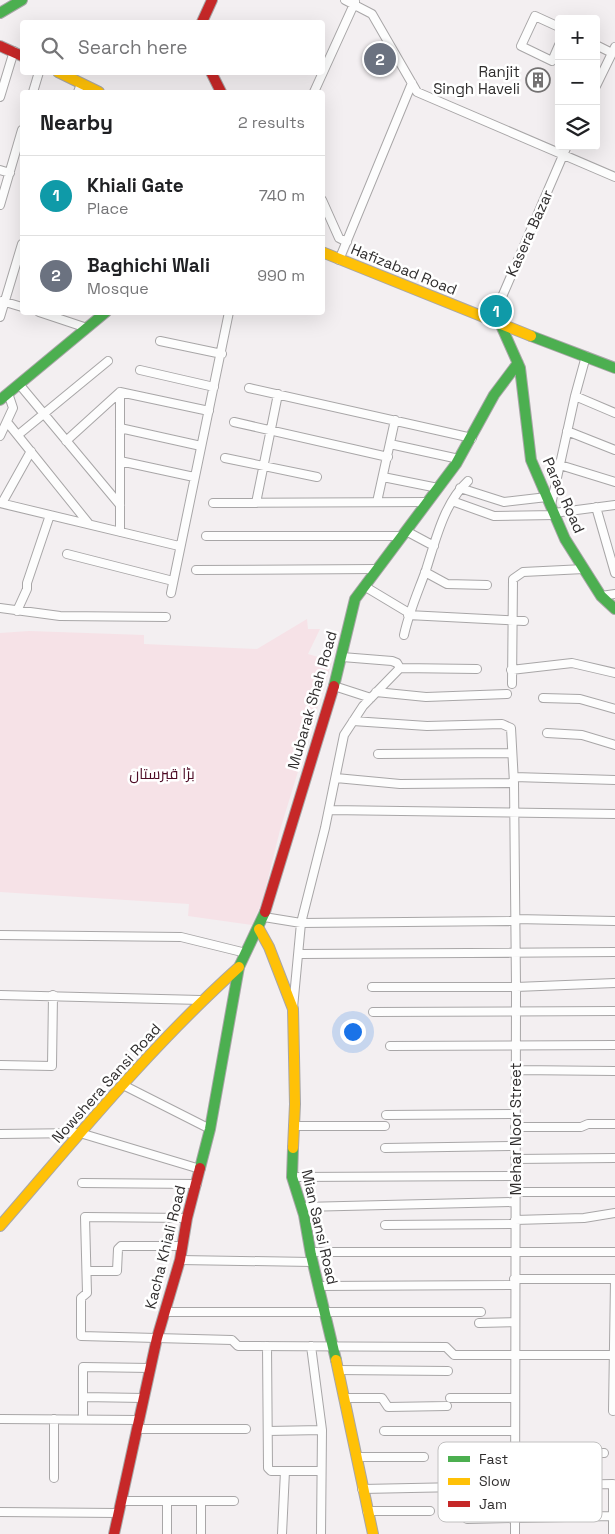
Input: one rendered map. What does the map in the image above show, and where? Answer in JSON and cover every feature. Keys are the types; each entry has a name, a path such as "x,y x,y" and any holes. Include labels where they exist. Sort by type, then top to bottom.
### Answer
{"main road":[{"path":"0,13 22,0"},
{"path":"203,20 212,0"},
{"path":"0,46 18,53"},
{"path":"62,75 79,88"},
{"path":"212,75 220,90"},
{"name":"Hafizabad Road","path":"325,253 615,368"},
{"path":"4,397 102,315"},
{"name":"Parao Road","path":"496,321 518,363 531,460 565,539 601,596 615,609"},
{"name":"Mubarak Shah Road","path":"239,966 264,917 334,686 355,599 459,459 494,395 518,363"},
{"name":"Mian Sansi Road","path":"259,929 269,947 293,1009 292,1178 302,1207 311,1257 333,1346 373,1534"},
{"name":"Nowshera Sansi Road","path":"0,1226 123,1085 202,1000 239,966"},
{"name":"Kacha Khiali Road","path":"114,1534 157,1338 180,1260 187,1218 210,1129 239,966"}],"street":[{"path":"345,0 354,2 372,14 417,92 615,177"},
{"path":"325,67 354,2"},
{"path":"555,25 535,16 521,46 552,61 555,54"},
{"path":"600,46 614,50 600,78"},
{"path":"0,97 18,53"},
{"path":"34,90 38,75"},
{"path":"315,90 322,75"},
{"path":"339,260 412,84"},
{"path":"0,205 20,137"},
{"name":"Kasera Bazar","path":"496,321 565,150"},
{"path":"0,170 10,173"},
{"path":"325,207 339,238 347,242"},
{"path":"0,317 2,301 20,250"},
{"path":"2,301 20,307"},
{"path":"47,315 87,328"},
{"path":"66,321 69,315"},
{"path":"171,592 179,546 222,354 228,315"},
{"path":"160,341 222,354"},
{"path":"552,508 567,431 586,356"},
{"path":"18,435 108,362"},
{"path":"140,370 214,387"},
{"path":"19,384 120,505"},
{"path":"250,388 472,438"},
{"path":"120,392 209,411"},
{"path":"66,441 120,392"},
{"path":"120,392 120,532"},
{"path":"256,502 278,394"},
{"path":"575,396 615,413"},
{"path":"0,436 13,408 4,397"},
{"path":"377,502 395,420"},
{"path":"7,422 89,524"},
{"path":"234,422 388,457"},
{"path":"120,428 201,446"},
{"path":"567,431 615,450"},
{"path":"390,444 459,459"},
{"path":"31,451 1,503 179,546"},
{"path":"225,458 317,477"},
{"path":"120,461 194,477"},
{"path":"560,465 615,482"},
{"path":"383,477 438,488"},
{"path":"404,635 409,614 452,501 460,488 468,480"},
{"path":"460,488 504,502 552,508"},
{"path":"452,501 494,516 552,508 615,505"},
{"path":"214,503 428,502"},
{"path":"596,507 615,573"},
{"path":"17,611 27,590 27,583 50,515"},
{"path":"206,536 404,533 434,546"},
{"path":"67,554 173,581"},
{"path":"196,570 377,569"},
{"path":"512,684 512,584 517,574 530,571 584,569"},
{"path":"425,572 447,584 487,585"},
{"path":"364,586 409,614 524,621"},
{"path":"601,596 615,594"},
{"path":"0,608 60,616 166,618"},
{"path":"342,657 392,661 397,663 400,668"},
{"path":"512,670 572,663 615,673"},
{"path":"293,1009 300,954 301,923 329,810 344,735 373,695 400,668 477,669"},
{"path":"334,686 373,695 426,697 506,694"},
{"path":"543,698 580,700 615,709"},
{"name":"Mehar Noor Street","path":"353,721 427,726 508,725 511,728 514,780 516,952 515,1442"},
{"path":"547,734 582,735 615,745"},
{"path":"378,754 512,753"},
{"path":"336,778 400,784 514,780 615,780"},
{"path":"329,810 615,814"},
{"path":"264,917 301,923 512,922 515,920 615,922"},
{"path":"0,935 180,937 246,953"},
{"path":"300,954 615,952"},
{"path":"372,987 516,987 615,983"},
{"path":"0,995 202,1000"},
{"path":"0,1065 52,1066 53,996"},
{"path":"373,1012 615,1011"},
{"path":"390,1046 615,1045"},
{"path":"516,1070 615,1071"},
{"path":"123,1085 210,1129"},
{"path":"386,1115 516,1114"},
{"path":"515,1127 581,1127 588,1124 615,1124"},
{"path":"293,1126 385,1126"},
{"path":"0,1134 80,1134 200,1169"},
{"path":"385,1148 515,1146"},
{"path":"515,1159 615,1158"},
{"path":"292,1178 515,1176"},
{"path":"82,1183 196,1184"},
{"path":"515,1192 615,1192"},
{"path":"302,1207 515,1202"},
{"path":"385,1225 515,1222 584,1218 615,1213"},
{"path":"187,1218 85,1217 87,1293 82,1298 81,1336 232,1340 238,1346 446,1347 454,1355 614,1355"},
{"path":"87,1271 118,1270 118,1249 121,1246 182,1246"},
{"path":"180,1260 514,1252 615,1252"},
{"path":"318,1286 615,1280 613,1411"},
{"path":"164,1312 481,1312"},
{"path":"479,1323 515,1322"},
{"path":"267,1346 269,1470 321,1471"},
{"path":"312,1346 322,1430 321,1534"},
{"path":"83,1419 83,1367 151,1368"},
{"path":"338,1370 448,1371"},
{"path":"83,1397 144,1398"},
{"path":"344,1398 382,1398 388,1407 447,1406"},
{"path":"450,1398 515,1398"},
{"path":"0,1419 83,1419 139,1424 246,1429"},
{"path":"54,1419 54,1478"},
{"path":"268,1431 322,1430"},
{"path":"384,1432 515,1431"},
{"path":"356,1457 424,1456"},
{"path":"282,1534 285,1470"},
{"path":"602,1484 613,1484 613,1534"},
{"path":"362,1489 438,1488"},
{"path":"121,1501 234,1501"},
{"path":"167,1501 167,1534"},
{"path":"201,1501 201,1534"},
{"path":"367,1511 430,1511"},
{"path":"0,1512 118,1513"},
{"path":"602,1516 614,1516"}],"green space":[{"name":"بڑا قبرستان","path":"307,619 308,629 320,629 308,654 332,661 280,830 263,899 252,925 188,916 189,904 0,892 0,633 29,631 144,635 144,644 257,649"}],"traffic: fast":[{"path":"0,13 22,0"},
{"path":"0,400 102,315"},
{"path":"500,323 520,368 531,460 565,539 601,596 615,609"},
{"path":"531,336 615,368"},
{"path":"334,686 355,599 456,464 494,395 518,363"},
{"path":"200,1168 210,1129 239,967 265,912"},
{"path":"293,1148 292,1177 304,1215 311,1255 336,1360"}],"traffic: slow":[{"path":"64,75 95,90"},
{"path":"325,253 531,336"},
{"path":"259,929 269,947 293,1009 295,1104 293,1148"},
{"path":"0,1226 145,1060 175,1028 239,967"},
{"path":"336,1360 373,1534"}],"traffic: jam":[{"path":"203,20 212,0"},
{"path":"0,46 20,55"},
{"path":"212,75 220,90"},
{"path":"265,912 334,686"},
{"path":"114,1534 157,1338 180,1260 187,1218 200,1168"}],"place":[{"name":"Baghichi Wali","path":"380,59"},
{"name":"Ranjit Singh Haveli","path":"538,80"},
{"name":"Khiali Gate","path":"496,311"}]}
